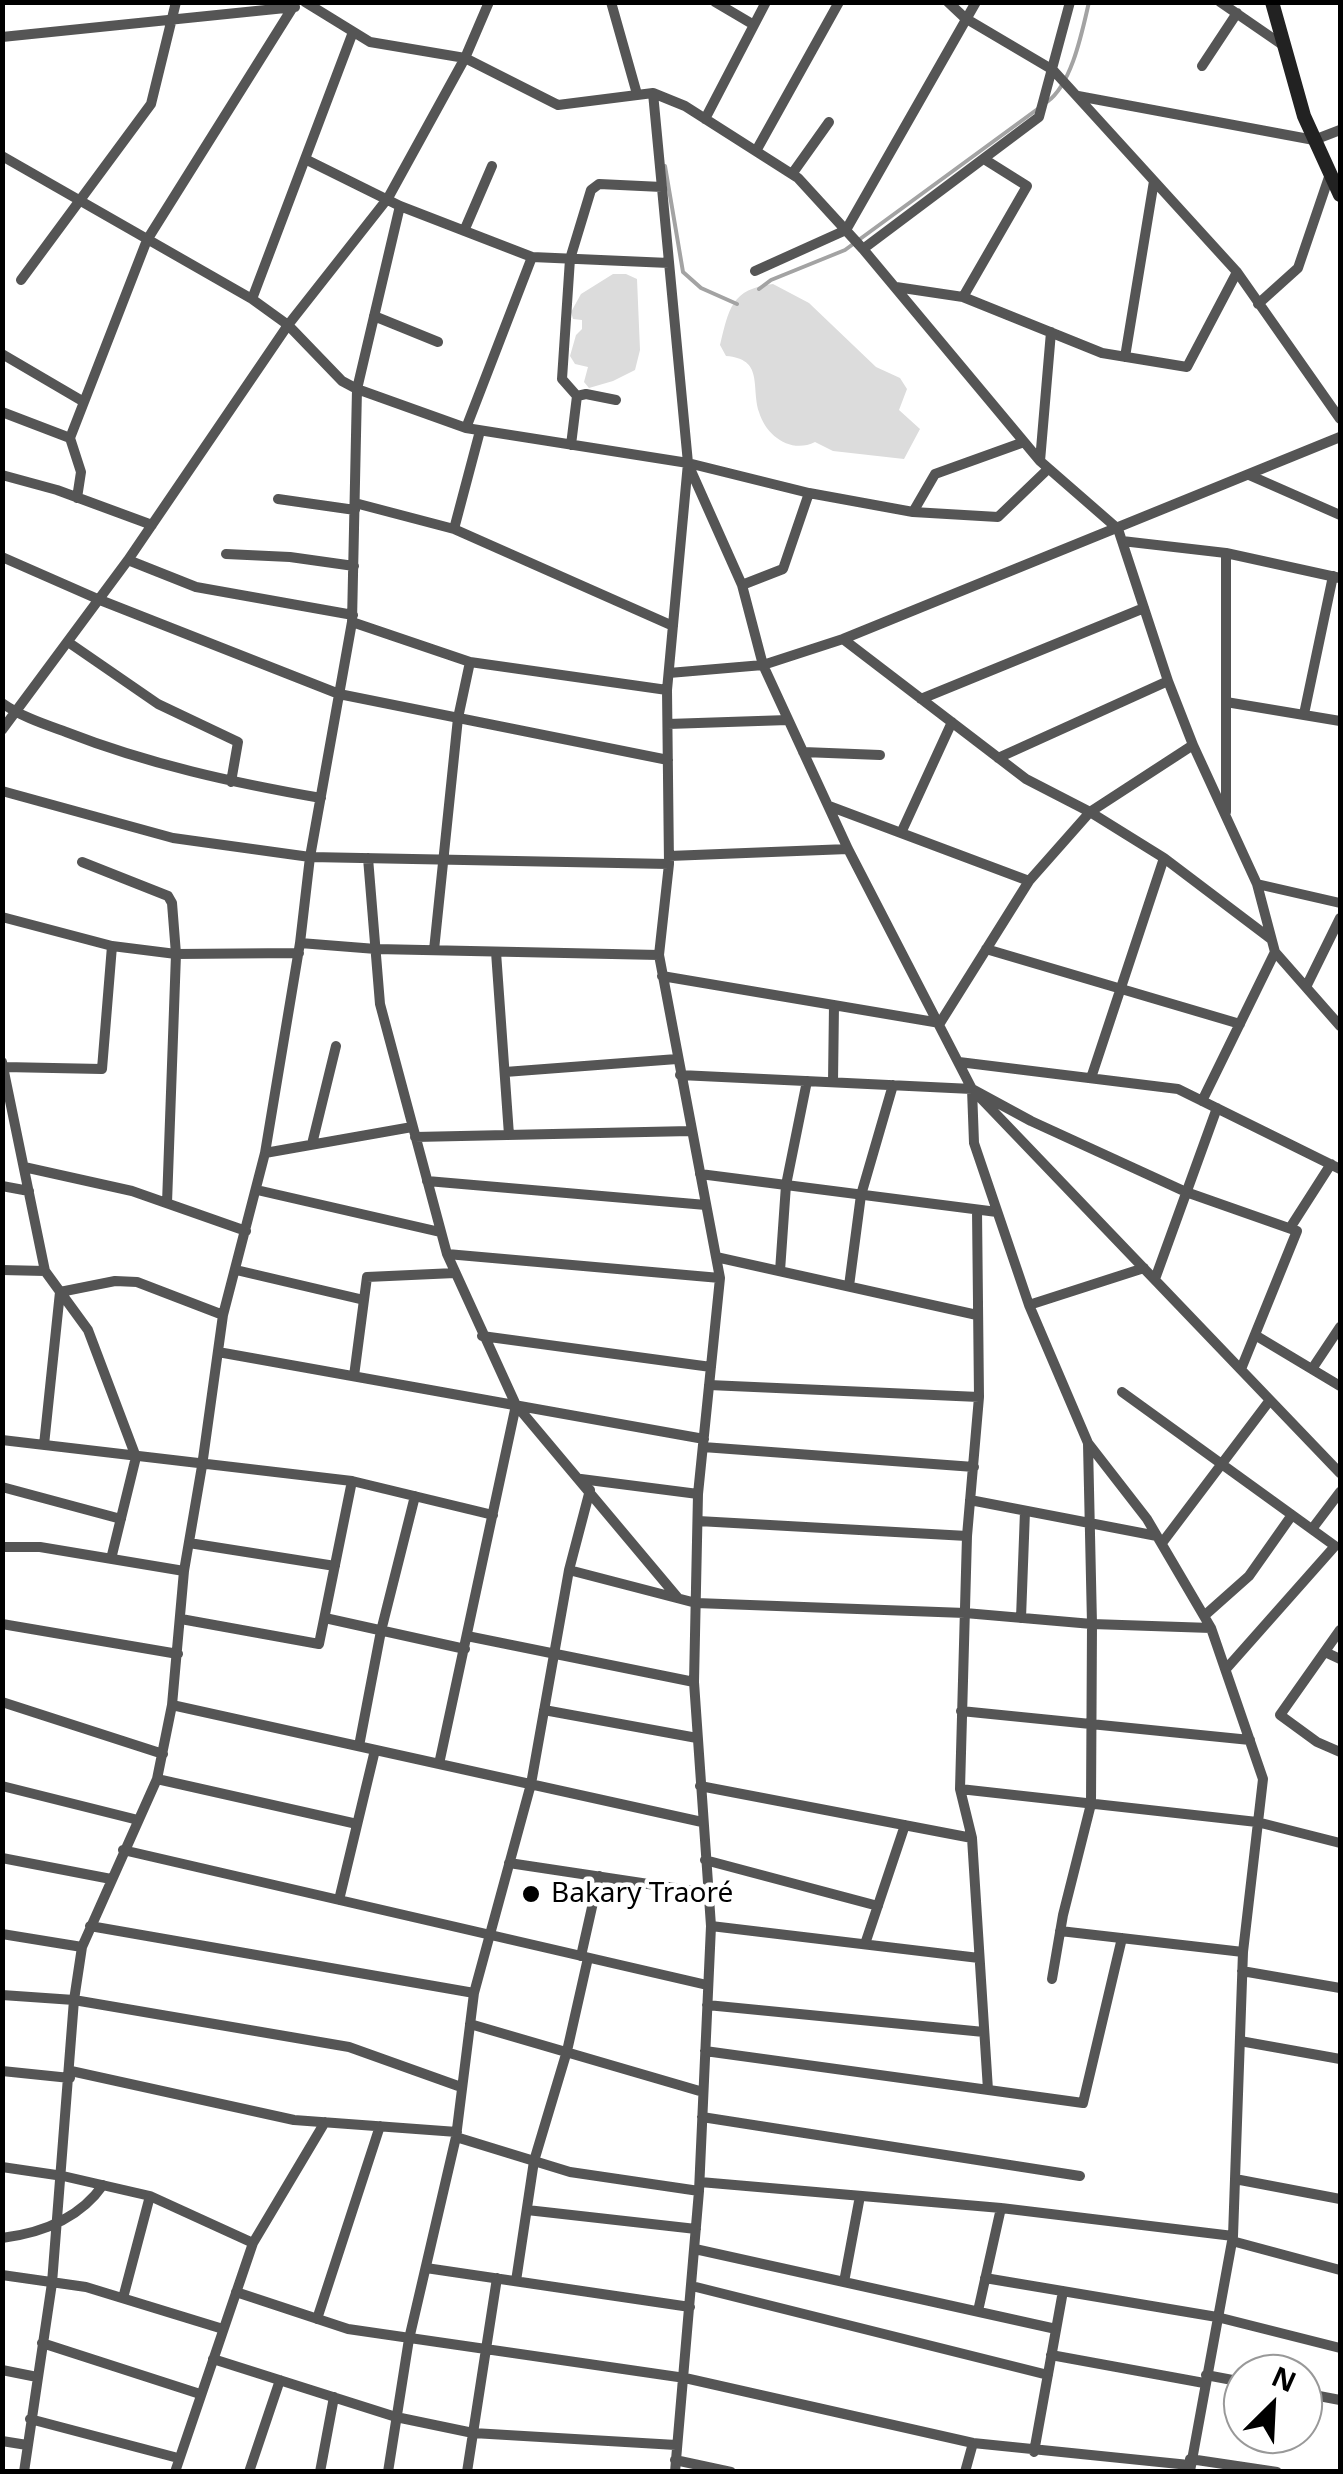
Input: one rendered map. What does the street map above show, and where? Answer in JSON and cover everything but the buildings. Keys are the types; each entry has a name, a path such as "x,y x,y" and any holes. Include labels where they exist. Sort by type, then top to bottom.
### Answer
{"street":[{"path":"21,280 151,104 176,2"},
{"path":"2,730 100,600 288,325 388,198 465,58 490,2"},
{"path":"611,2 636,94"},
{"path":"715,2 754,25"},
{"path":"705,119 766,2"},
{"path":"756,151 839,2"},
{"path":"948,2 966,18 1053,70 1237,272 1340,419"},
{"path":"755,271 846,230 976,2"},
{"path":"864,249 1039,117 1070,2"},
{"path":"1220,2 1284,46"},
{"path":"1272,2 1314,140 1340,195"},
{"path":"77,498 81,472 70,438 147,240 306,4"},
{"path":"2,37 171,22 306,4 370,42 465,58 558,105 653,93 705,119 792,174 864,249 1044,465 1120,535 1168,681 1257,884 1274,946 1202,1101"},
{"path":"1202,66 1237,14"},
{"path":"252,300 353,32"},
{"path":"653,93 688,463 669,673 669,860 659,955 720,1278 698,1494 694,1682 711,1926 695,2249 675,2466 731,2472"},
{"path":"1077,96 1314,140 1340,130"},
{"path":"792,174 829,122"},
{"path":"2,156 252,300 288,325 342,381 357,389 466,428 688,463 809,493 913,512 998,517 1044,465 1051,332"},
{"path":"963,297 1027,186 984,158"},
{"path":"306,159 400,206 532,257 669,263"},
{"path":"464,231 492,166"},
{"path":"1258,304 1298,268 1330,174"},
{"path":"1125,357 1154,181"},
{"path":"571,444 577,396 562,378 570,259 594,185 662,187"},
{"path":"24,2472 52,2283 74,2000 82,1947 157,1779 172,1705 184,1571 223,1316 266,1152 300,948 310,856 352,619 357,389 400,206"},
{"path":"466,428 532,257"},
{"path":"896,287 963,297 1102,354 1188,367 1237,272"},
{"path":"374,316 438,342"},
{"path":"2,354 84,402"},
{"path":"577,396 616,400"},
{"path":"2,412 70,438"},
{"path":"454,529 480,430"},
{"path":"669,673 763,665 843,639 1120,535 1340,437"},
{"path":"913,512 935,474 1024,442"},
{"path":"688,463 742,586 763,665 848,849 972,1089 1340,1473"},
{"path":"2,475 152,525"},
{"path":"1250,475 1340,515"},
{"path":"742,586 782,569 809,493"},
{"path":"278,499 355,506 454,529 673,626"},
{"path":"1120,535 1337,577 1304,714"},
{"path":"1226,553 1226,817"},
{"path":"226,554 354,566"},
{"path":"2,557 339,694 668,760"},
{"path":"128,560 196,587 352,619 470,662 668,690"},
{"path":"921,699 1144,608"},
{"path":"843,639 1026,779 1090,812 1164,858 1274,946 1340,1026"},
{"path":"68,642 158,704 238,742 231,782"},
{"path":"434,950 458,718 470,662"},
{"path":"998,758 1168,681"},
{"path":"1226,702 1340,721"},
{"path":"2,703 16,713 97,744 231,782 321,798"},
{"path":"668,724 788,720"},
{"path":"901,833 952,722"},
{"path":"940,1023 1029,880 1090,812 1194,746"},
{"path":"803,752 880,755"},
{"path":"2,792 173,838 310,856 669,860 848,849"},
{"path":"828,806 1029,880"},
{"path":"368,858 380,1004 447,1254 516,1405 678,1598"},
{"path":"1090,1078 1164,858"},
{"path":"82,862 168,896 174,915 168,1203"},
{"path":"1257,884 1340,903"},
{"path":"2,917 112,946 176,954 300,948 659,955"},
{"path":"1306,987 1340,918"},
{"path":"111,1559 136,1457 88,1330 45,1272 8,1110 3,1064 102,1069 112,946"},
{"path":"986,948 1240,1024"},
{"path":"496,952 510,1135"},
{"path":"662,976 940,1023"},
{"path":"833,1082 834,1006"},
{"path":"312,1144 336,1046"},
{"path":"505,1072 677,1059"},
{"path":"959,1062 1178,1089 1336,1166 1290,1228"},
{"path":"680,1075 972,1089 1186,1192 1297,1230 1241,1369"},
{"path":"780,1271 786,1185 807,1081"},
{"path":"848,1286 861,1195 893,1085"},
{"path":"972,1089 974,1143 1029,1305 1088,1444 1160,1540 1212,1628 1263,1779 1243,1952 1232,2238 1190,2465"},
{"path":"1154,1279 1217,1108"},
{"path":"266,1152 414,1132 510,1135 691,1131"},
{"path":"24,1167 132,1190 246,1231"},
{"path":"700,1174 997,1212"},
{"path":"427,1182 706,1205"},
{"path":"2,1186 29,1192"},
{"path":"257,1190 440,1232"},
{"path":"977,1210 979,1397 966,1536 960,1789 972,1838 988,2090"},
{"path":"447,1254 720,1278"},
{"path":"716,1257 977,1315"},
{"path":"1029,1305 1144,1268"},
{"path":"2,1270 45,1272"},
{"path":"236,1270 364,1300"},
{"path":"354,1376 367,1277 455,1273"},
{"path":"60,1292 115,1281 136,1282 223,1316"},
{"path":"44,1445 60,1292"},
{"path":"1312,1369 1340,1326"},
{"path":"1254,1335 1340,1386"},
{"path":"482,1336 711,1367"},
{"path":"218,1352 703,1443 974,1467"},
{"path":"709,1385 979,1397"},
{"path":"1122,1392 1335,1546 1226,1669"},
{"path":"1160,1540 1270,1400"},
{"path":"439,1764 516,1405"},
{"path":"2,1440 352,1481 493,1515"},
{"path":"1052,1979 1091,1804 1088,1444"},
{"path":"581,1480 698,1494"},
{"path":"181,1619 320,1644 352,1481"},
{"path":"2,1487 121,1518"},
{"path":"388,2472 409,2339 456,2134 474,1994 531,1784 570,1570 590,1490"},
{"path":"1312,1530 1340,1492"},
{"path":"359,1746 381,1630 415,1496"},
{"path":"970,1500 1160,1540"},
{"path":"1021,1618 1025,1511"},
{"path":"1204,1616 1249,1576 1292,1515"},
{"path":"698,1521 966,1536"},
{"path":"188,1543 335,1566"},
{"path":"2,1547 40,1547 184,1571"},
{"path":"570,1570 696,1603 965,1613 1092,1624 1212,1628"},
{"path":"325,1618 464,1649"},
{"path":"2,1624 178,1654"},
{"path":"1340,1630 1280,1715 1317,1742 1340,1752"},
{"path":"467,1636 694,1682"},
{"path":"1325,1652 1340,1659"},
{"path":"2,1702 163,1754"},
{"path":"172,1705 702,1822"},
{"path":"544,1710 697,1738"},
{"path":"961,1711 1250,1740"},
{"path":"339,1900 375,1750"},
{"path":"157,1779 357,1824"},
{"path":"2,1786 138,1820"},
{"path":"700,1786 972,1838"},
{"path":"960,1789 1257,1822 1340,1843"},
{"path":"864,1944 905,1825"},
{"path":"124,1850 707,1986"},
{"path":"2,1858 111,1878"},
{"path":"706,1860 878,1906"},
{"path":"509,1863 708,1893"},
{"path":"516,2281 534,2161 567,2051 599,1876"},
{"path":"90,1926 474,1994"},
{"path":"711,1926 980,1958"},
{"path":"1060,1931 1243,1952"},
{"path":"2,1934 82,1947"},
{"path":"705,2051 1083,2104 1122,1938"},
{"path":"1242,1971 1340,1988"},
{"path":"2,1995 74,2000 349,2048 461,2087"},
{"path":"706,2005 984,2032"},
{"path":"470,2024 703,2092"},
{"path":"1240,2041 1340,2059"},
{"path":"2,2071 70,2074 294,2120 456,2134 570,2172 699,2186 1001,2208 1232,2238 1340,2270"},
{"path":"702,2117 1080,2176"},
{"path":"175,2472 253,2243 325,2122"},
{"path":"317,2319 380,2126"},
{"path":"2,2167 150,2196 253,2243"},
{"path":"1235,2180 1340,2199"},
{"path":"2,2238 28,2235 58,2222 89,2204 103,2185"},
{"path":"123,2298 150,2196"},
{"path":"844,2282 860,2196"},
{"path":"978,2311 1001,2208"},
{"path":"526,2210 696,2229"},
{"path":"695,2249 1056,2328"},
{"path":"426,2268 690,2306"},
{"path":"2,2275 86,2287 223,2329"},
{"path":"468,2472 496,2278"},
{"path":"986,2278 1217,2317 1340,2348"},
{"path":"692,2286 1048,2375"},
{"path":"1034,2451 1063,2291"},
{"path":"236,2292 348,2329 684,2378 973,2443 1277,2472"},
{"path":"42,2343 200,2394"},
{"path":"1051,2355 1223,2380"},
{"path":"212,2359 396,2418 473,2433 676,2445"},
{"path":"2,2370 36,2377"},
{"path":"248,2472 280,2380"},
{"path":"320,2472 334,2398"},
{"path":"30,2419 178,2458"},
{"path":"2,2441 27,2445"},
{"path":"965,2472 973,2443"}],"shaded area":[{"path":"613,274 637,279 640,350 635,370 589,388 584,382 588,367 575,364 570,356 576,335 582,329 582,320 573,319 571,312 581,294"},
{"path":"773,284 809,303 876,367 900,378 907,389 899,410 920,429 904,459 833,451 815,442 797,446 781,440 767,428 759,412 751,368 738,358 726,356 720,345 730,311 740,296"}],"waterway":[{"path":"1047,102 1069,70 1089,2"},
{"path":"759,289 771,280 845,250 1039,108"},
{"path":"665,166 683,272 701,288 737,304"}],"place":[{"name":"Bakary Traoré","path":"531,1894"}]}
